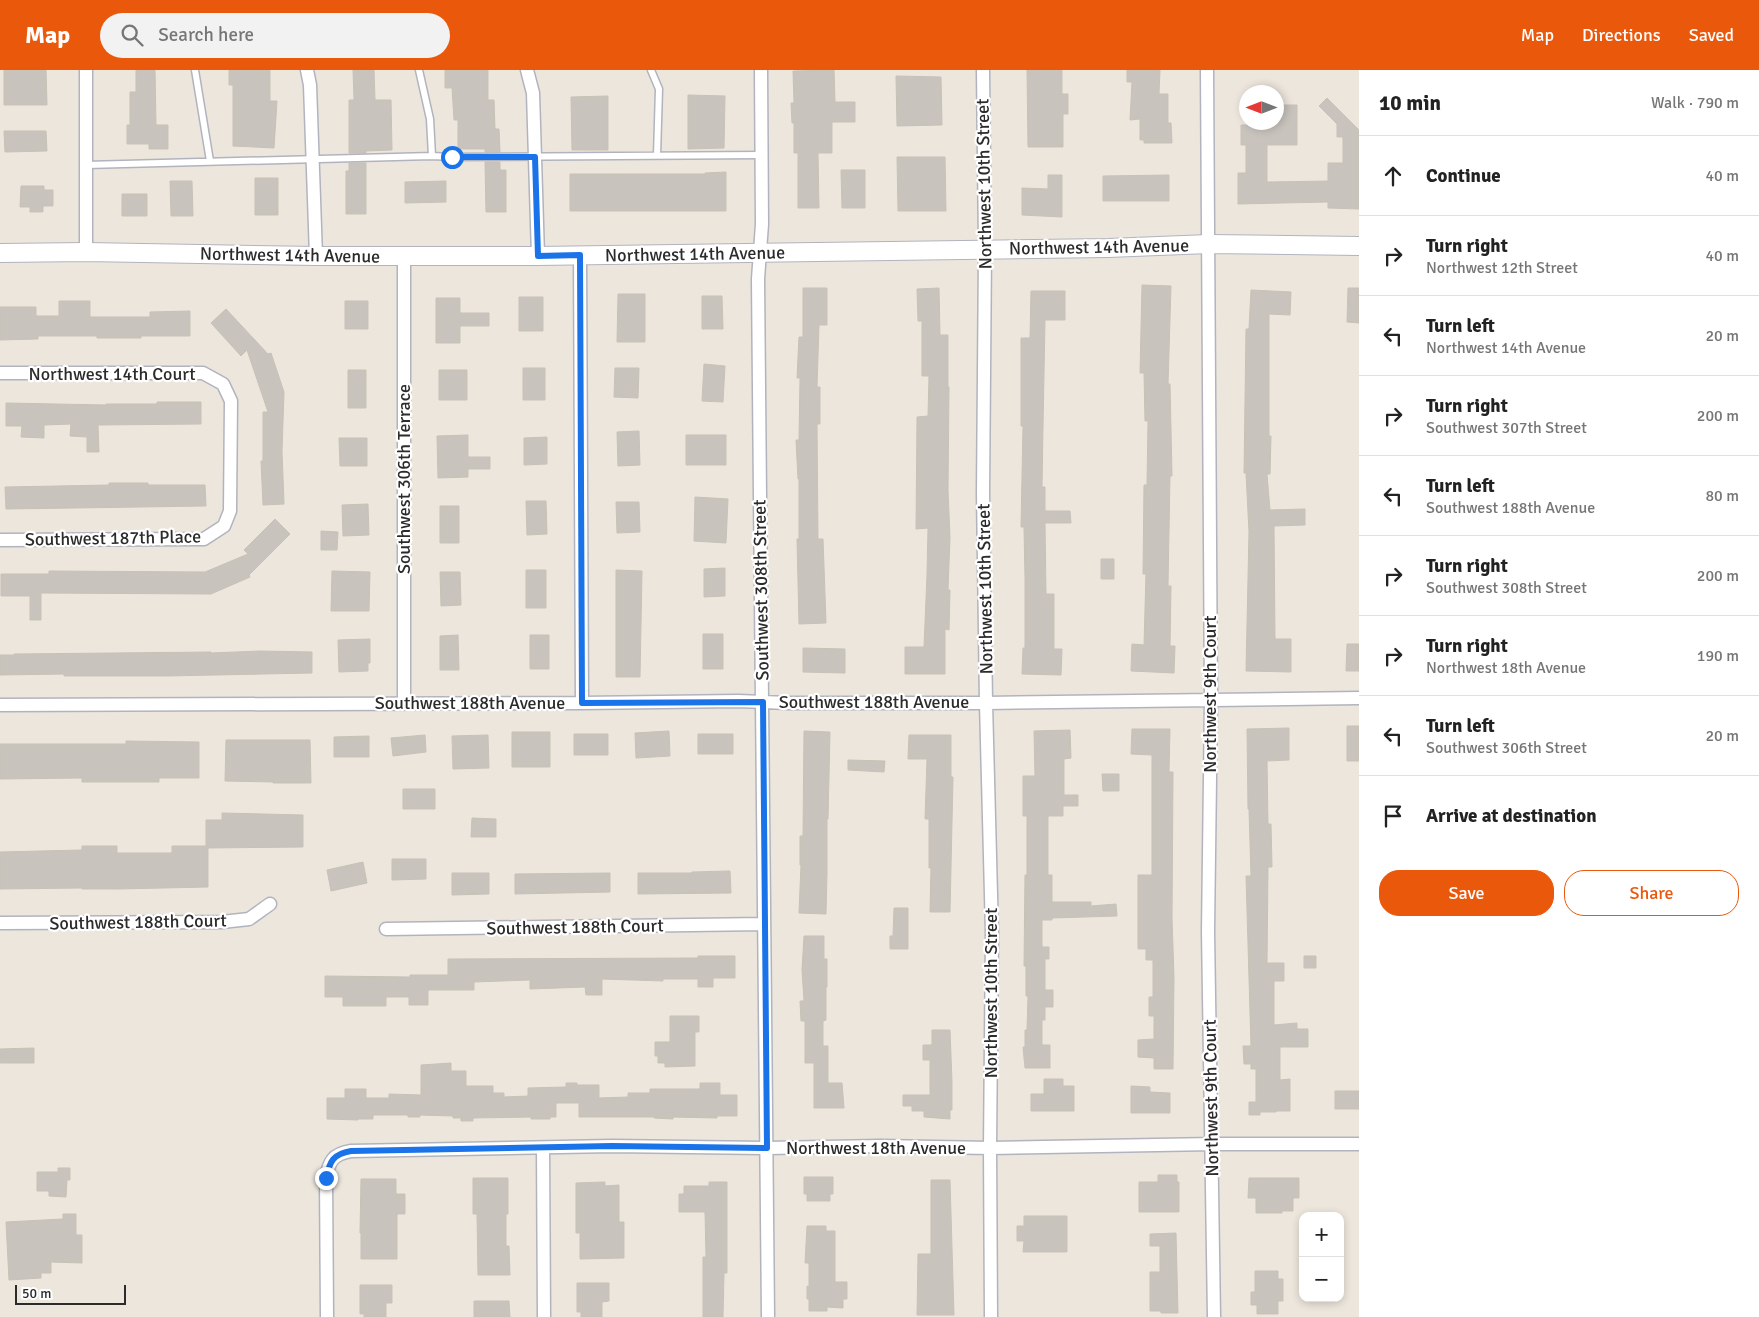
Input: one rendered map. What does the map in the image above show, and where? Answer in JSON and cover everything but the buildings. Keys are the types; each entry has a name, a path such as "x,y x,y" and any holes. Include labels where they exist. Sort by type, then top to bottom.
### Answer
{"street":[{"path":"86,70 86,252"},
{"path":"307,70 310,85 316,256"},
{"path":"527,70 533,93 538,256"},
{"name":"Southwest 308th Street","path":"761,70 761,252 758,289 768,1317"},
{"name":"Northwest 10th Street","path":"983,70 986,703 992,933 991,1317"},
{"name":"Northwest 9th Court","path":"1207,70 1211,700 1208,931 1213,1144 1214,1317"},
{"name":"Northwest 14th Avenue","path":"0,253 538,256 1108,248 1208,244 1359,246"},
{"path":"580,255 582,703"},
{"name":"Southwest 306th Terrace","path":"404,256 404,703"},
{"name":"Northwest 14th Court","path":"0,373 203,373 223,384 231,401 230,512 224,526"},
{"name":"Southwest 187th Place","path":"0,540 204,539 224,526"},
{"name":"Southwest 188th Avenue","path":"0,705 986,703 1359,698"},
{"name":"Southwest 188th Court","path":"0,923 222,922 249,919 270,904"},
{"name":"Southwest 188th Court","path":"386,929 764,924"},
{"name":"Northwest 18th Avenue","path":"327,1317 326,1178 328,1166 334,1158 342,1153 351,1151 542,1148 880,1146 990,1148 1213,1144 1359,1144"},
{"path":"542,1148 544,1317"}],"lane":[{"path":"195,70 210,161"},
{"path":"419,70 430,119 432,156"},
{"path":"651,70 659,89 656,155"},
{"path":"86,165 432,156 762,155"}],"route":[{"path":"326,1178 328,1166 334,1158 342,1153 351,1151 612,1146 767,1148 763,702 582,703 580,255 538,256 535,157 452,157"}]}
